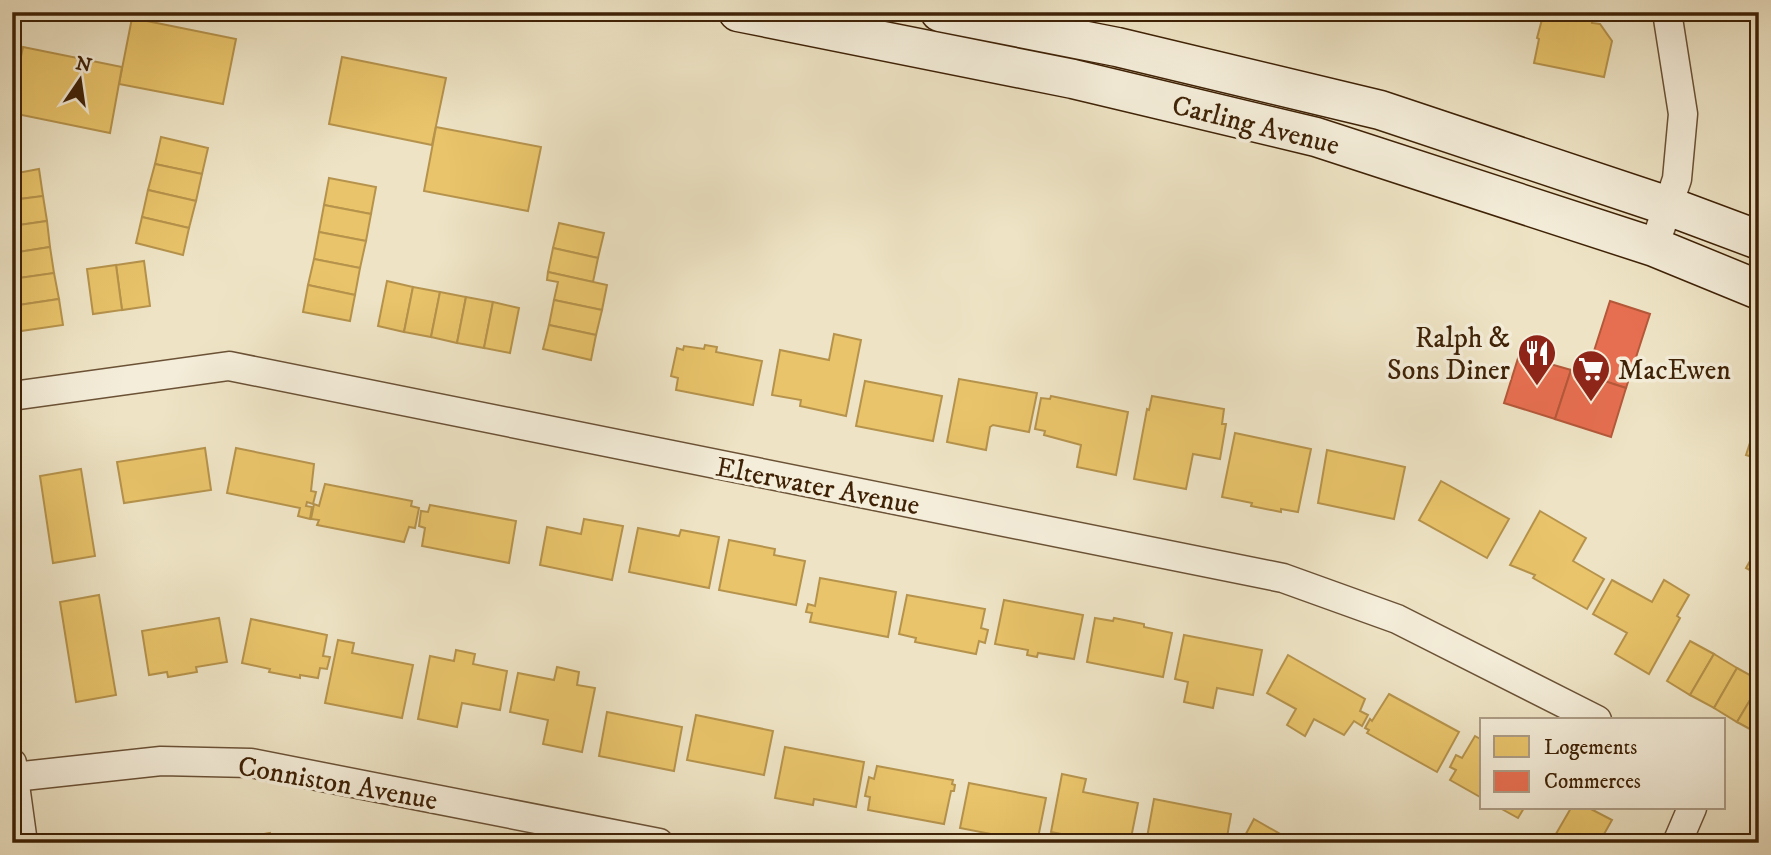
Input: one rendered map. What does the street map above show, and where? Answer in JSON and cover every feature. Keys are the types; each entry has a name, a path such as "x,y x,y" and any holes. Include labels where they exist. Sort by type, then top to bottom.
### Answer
{"main road":[{"name":"Carling Avenue","path":"738,12 1073,79 1316,137 1654,247 1759,290"},
{"name":"Carling Avenue","path":"940,12 1117,47 1380,110 1668,206 1759,240"}],"street":[{"path":"1654,247 1677,179 1683,114 1667,12"},
{"name":"Elterwater Avenue","path":"12,396 229,366 1270,575 1397,619 1593,718"},
{"name":"Conniston Avenue","path":"13,770 161,761 251,763 659,843"},
{"path":"13,770 23,843"},
{"path":"1677,843 1691,810"}],"building: Logements":[{"path":"1544,12 1594,12 1592,23 1600,24 1612,41 1604,77 1534,63"},
{"path":"132,18 236,39 223,104 119,84"},
{"path":"23,47 122,67 110,133 12,113 12,100"},
{"path":"342,57 446,78 432,145 329,124"},
{"path":"436,127 541,147 528,211 424,191"},
{"path":"161,137 208,148 202,174 155,164"},
{"path":"155,164 202,174 196,201 148,190"},
{"path":"39,169 43,196 12,200 12,174"},
{"path":"329,178 376,187 371,214 324,205"},
{"path":"148,190 196,201 189,228 142,217"},
{"path":"43,196 47,221 12,226 12,200"},
{"path":"324,205 371,214 366,241 319,232"},
{"path":"142,217 189,228 183,255 136,243"},
{"path":"47,221 50,247 12,253 12,226"},
{"path":"559,223 604,233 598,258 553,248"},
{"path":"319,232 366,241 360,268 314,259"},
{"path":"50,247 54,273 12,279 12,253"},
{"path":"553,248 598,258 593,282 548,272"},
{"path":"314,259 360,268 355,295 308,285"},
{"path":"144,261 150,306 122,310 116,265"},
{"path":"116,265 122,310 93,314 87,269"},
{"path":"548,272 607,285 602,310 554,300 558,282 547,280"},
{"path":"54,273 59,299 12,306 12,279"},
{"path":"387,281 413,287 404,332 378,326"},
{"path":"308,285 355,295 350,321 303,312"},
{"path":"413,287 440,292 431,337 404,332"},
{"path":"440,292 466,297 457,343 431,337"},
{"path":"466,297 493,302 484,348 457,343"},
{"path":"59,299 63,325 14,332 12,306"},
{"path":"554,300 602,310 596,335 549,325"},
{"path":"493,302 519,308 510,353 484,348"},
{"path":"549,325 596,335 591,360 543,349"},
{"path":"834,334 861,340 846,416 800,406 801,400 772,395 780,350 829,360"},
{"path":"705,345 717,347 716,352 762,361 753,405 676,390 678,378 671,376 677,348 683,350 684,346 704,349"},
{"path":"959,379 1037,393 1029,432 993,425 990,427 986,450 947,442"},
{"path":"865,381 942,396 933,441 856,426"},
{"path":"1051,396 1128,412 1116,475 1077,467 1081,445 1044,435 1045,431 1035,429 1041,398 1050,399"},
{"path":"1152,396 1224,409 1222,424 1226,424 1220,459 1193,454 1186,489 1134,479 1147,409 1149,410"},
{"path":"1759,415 1759,459 1746,455"},
{"path":"1235,433 1311,449 1298,512 1281,509 1281,512 1222,497"},
{"path":"205,448 211,490 124,503 117,462"},
{"path":"236,448 314,464 311,491 316,492 313,504 307,502 306,506 312,507 310,519 298,516 300,508 227,493"},
{"path":"1327,450 1405,467 1394,519 1318,503"},
{"path":"81,469 95,556 53,563 40,476"},
{"path":"1441,481 1509,519 1487,558 1419,520"},
{"path":"325,484 412,501 411,506 419,508 415,528 409,527 404,542 317,525 319,520 311,519 314,504 319,506"},
{"path":"430,505 516,521 509,563 422,546 425,528 419,526 421,511 428,512"},
{"path":"1540,511 1586,538 1573,561 1604,579 1587,609 1533,578 1535,575 1510,565"},
{"path":"584,519 623,526 612,580 540,565 547,527 581,534"},
{"path":"638,528 679,536 681,530 719,537 709,588 629,572"},
{"path":"729,540 775,549 774,555 805,561 796,605 719,590"},
{"path":"1759,545 1759,575 1746,568"},
{"path":"820,578 896,592 888,637 810,622 812,613 806,612 808,604 815,606"},
{"path":"1612,580 1652,602 1664,580 1689,595 1677,616 1680,618 1649,674 1615,654 1627,633 1593,614"},
{"path":"99,595 116,695 76,702 60,602"},
{"path":"907,595 985,609 981,628 988,630 985,643 979,641 976,654 915,642 916,638 899,634"},
{"path":"1004,600 1083,615 1074,659 1038,653 1037,657 1027,655 1028,650 995,644"},
{"path":"219,618 227,662 196,667 197,672 168,677 167,672 149,675 142,631"},
{"path":"1095,618 1113,621 1114,618 1172,633 1163,677 1087,662"},
{"path":"251,619 327,635 323,656 330,657 327,669 320,668 318,678 300,675 300,678 242,663"},
{"path":"1184,635 1262,650 1253,695 1217,688 1213,708 1184,702 1188,682 1175,679"},
{"path":"338,640 354,643 352,653 413,665 402,718 325,703"},
{"path":"1690,641 1714,654 1690,695 1667,681"},
{"path":"456,650 475,654 473,664 507,671 500,710 462,703 457,727 418,719 430,656 454,661"},
{"path":"1714,654 1737,668 1714,708 1690,695"},
{"path":"1288,655 1365,699 1360,711 1368,715 1362,726 1354,721 1344,735 1314,719 1305,736 1287,725 1296,709 1267,693"},
{"path":"557,667 579,672 577,685 595,688 582,752 543,744 548,720 510,712 518,673 554,680"},
{"path":"1737,668 1759,680 1759,685 1737,722 1714,708"},
{"path":"1759,685 1759,734 1737,722"},
{"path":"1389,694 1459,732 1437,772 1367,733 1369,730 1365,728 1370,719 1372,721"},
{"path":"607,712 682,727 674,771 599,756"},
{"path":"696,715 773,731 764,775 687,760"},
{"path":"1475,736 1480,739 1480,797 1450,780 1456,770 1450,767 1456,755 1462,758"},
{"path":"785,747 864,762 856,807 814,799 813,805 775,798"},
{"path":"877,766 953,780 954,791 951,791 944,824 868,810 870,797 865,796 869,777 874,779"},
{"path":"1062,774 1086,779 1083,792 1138,803 1130,843 1107,843 1051,832"},
{"path":"969,783 1046,798 1037,843 1008,843 990,839 991,834 960,828"},
{"path":"1154,799 1231,814 1226,843 1146,843"},
{"path":"1504,810 1523,810 1518,818"},
{"path":"1570,810 1593,810 1612,820 1599,843 1545,843 1549,836 1553,839"},
{"path":"1254,819 1296,843 1241,843"},
{"path":"270,833 272,843 211,843"}],"building: Commerces":[{"name":"MacEwen","path":"1610,301 1650,314 1626,388 1586,376"},
{"name":"Ralph & Sons Diner","path":"1519,355 1571,370 1555,419 1504,403"},
{"name":"MacEwen","path":"1571,370 1626,388 1611,437 1555,419"}],"place":[{"name":"Ralph & Sons Diner","path":"1537,387"},
{"name":"MacEwen","path":"1591,403"}]}
